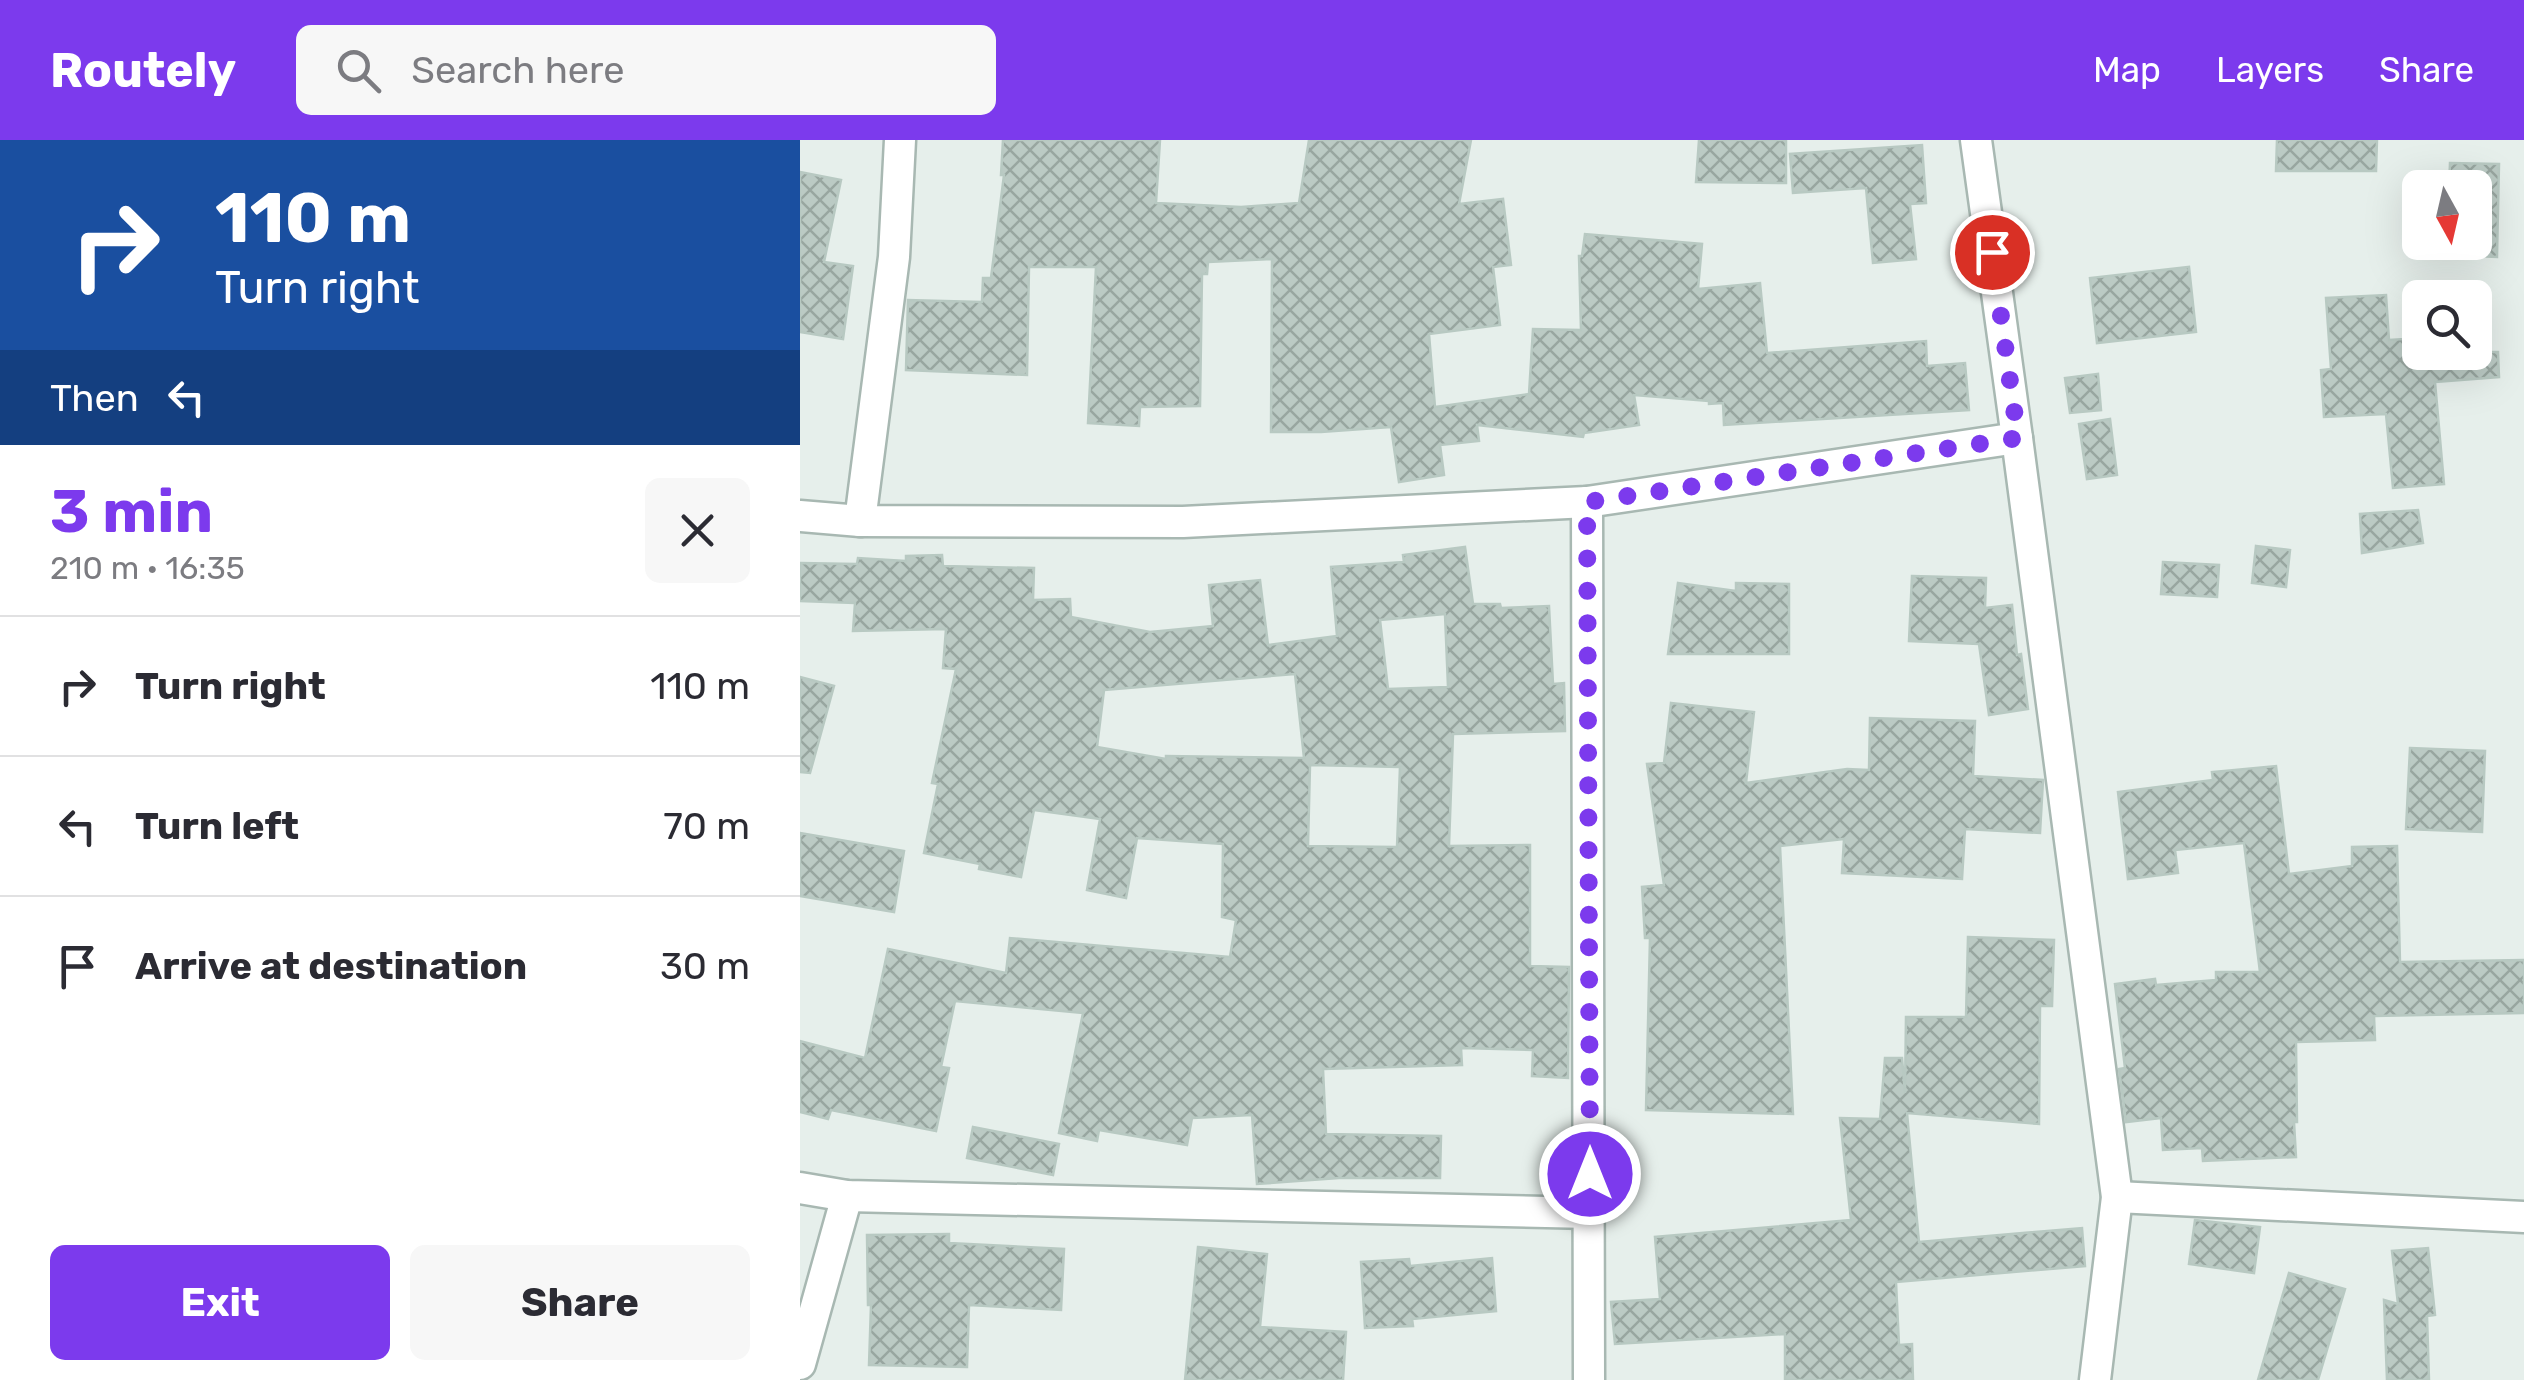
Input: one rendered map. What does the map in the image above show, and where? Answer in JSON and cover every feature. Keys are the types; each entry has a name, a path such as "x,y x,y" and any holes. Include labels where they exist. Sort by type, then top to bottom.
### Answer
{"street":[{"path":"860,521 894,257 900,140"},
{"path":"1976,140 2116,1197 2095,1380"},
{"path":"800,516 860,521 1183,522 1587,502 2018,438"},
{"path":"1587,502 1589,1380"},
{"path":"800,1188 847,1196 1590,1213"},
{"path":"800,1364 847,1196"},
{"path":"2116,1197 2524,1218"}],"building":[{"path":"1003,140 1160,140 1156,203 1241,207 1299,203 1309,140 1471,140 1459,204 1503,199 1511,265 1493,267 1500,325 1429,334 1435,407 1529,394 1533,329 1581,330 1579,256 1585,234 1702,244 1698,289 1760,283 1767,353 1926,341 1927,366 1965,363 1969,410 1724,425 1723,403 1634,395 1639,425 1584,433 1583,437 1477,425 1479,441 1440,445 1444,475 1399,482 1391,427 1271,432 1272,259 1208,262 1207,274 1202,274 1200,406 1140,407 1139,426 1088,423 1096,267 1029,267 1027,375 906,370 908,300 982,302 983,278 991,278 1004,175"},
{"path":"1699,140 1786,140 1786,183 1696,182"},
{"path":"2277,140 2377,140 2376,171 2276,171"},
{"path":"1922,145 1926,203 1910,204 1916,259 1873,263 1866,188 1793,193 1790,154"},
{"path":"2450,163 2499,164 2497,257 2492,257 2492,170 2450,170"},
{"path":"800,172 841,180 824,262 853,266 843,339 800,332"},
{"path":"2189,267 2196,332 2097,343 2090,278"},
{"path":"2386,295 2389,340 2402,339 2402,370 2492,370 2492,352 2498,352 2499,377 2435,382 2444,484 2393,488 2386,414 2324,417 2321,370 2331,369 2326,298"},
{"path":"2098,374 2101,410 2070,413 2065,378"},
{"path":"2110,419 2117,475 2087,479 2079,424"},
{"path":"2418,510 2423,543 2362,553 2360,514"},
{"path":"2256,546 2290,550 2286,587 2252,583"},
{"path":"1465,547 1473,604 1500,604 1501,608 1549,606 1553,684 1564,683 1565,731 1453,734 1449,846 1530,845 1530,966 1569,967 1568,1078 1532,1076 1533,1050 1461,1048 1462,1065 1323,1069 1326,1134 1441,1136 1440,1178 1339,1178 1257,1184 1252,1115 1192,1118 1187,1145 1099,1130 1097,1141 1059,1133 1083,1013 955,1001 941,1067 949,1068 936,1131 831,1110 828,1119 800,1112 800,1041 865,1058 888,949 1006,973 1010,938 1230,957 1236,920 1222,917 1223,844 1137,838 1126,898 1087,890 1100,819 1034,810 1021,877 924,853 938,784 932,783 956,669 943,668 946,629 853,631 855,603 800,601 800,563 857,564 858,558 906,561 906,556 942,555 943,566 1034,568 1033,600 1070,599 1071,617 1150,632 1213,626 1209,585 1260,580 1268,645 1337,636 1331,567 1404,562 1403,555","holes":["1445,614 1448,687 1388,689 1380,620","1295,674 1304,758 1166,759 1097,747 1104,690","1310,765 1400,767 1397,847 1308,846"]},
{"path":"2163,562 2219,565 2217,597 2161,594"},
{"path":"1912,576 1986,578 1985,608 2012,605 2028,709 1989,715 1979,644 1909,641"},
{"path":"1678,583 1736,591 1736,583 1789,584 1789,654 1668,654"},
{"path":"800,677 834,686 810,773 800,772"},
{"path":"1671,703 1754,712 1746,783 1847,769 1869,770 1870,718 1975,721 1973,776 2043,780 2040,833 1965,829 1962,879 1842,873 1844,839 1780,846 1793,1114 1646,1110 1650,938 1645,938 1642,887 1664,885 1647,764 1664,763"},
{"path":"2410,748 2485,751 2482,832 2406,829"},
{"path":"2276,766 2289,874 2352,866 2352,847 2397,846 2400,962 2524,960 2524,1013 2374,1016 2375,1040 2296,1042 2296,1157 2203,1161 2202,1148 2163,1150 2161,1118 2126,1122 2119,1069 2125,1068 2115,984 2155,979 2156,985 2216,980 2216,972 2260,972 2244,843 2175,850 2178,873 2128,879 2118,792 2213,780 2212,772"},
{"path":"800,833 904,851 894,912 800,896"},
{"path":"1968,937 2054,940 2052,1006 2040,1006 2039,1124 1907,1113 1919,1242 2082,1228 2085,1266 1896,1282 1899,1345 1912,1344 1913,1380 1785,1380 1785,1334 1615,1344 1611,1302 1660,1299 1655,1237 1851,1220 1840,1118 1880,1119 1885,1058 1902,1058 1905,1093 1906,1017 1966,1017"},
{"path":"973,1127 1059,1144 1053,1175 967,1158"},
{"path":"2195,1220 2260,1227 2254,1273 2189,1264"},
{"path":"949,1234 949,1243 1064,1249 1061,1310 969,1305 967,1367 869,1365 867,1235"},
{"path":"1198,1247 1267,1254 1260,1327 1346,1332 1343,1380 1185,1380"},
{"path":"2428,1248 2435,1315 2427,1316 2429,1380 2387,1380 2384,1300 2398,1304 2392,1251"},
{"path":"1492,1258 1496,1311 1412,1319 1413,1326 1365,1328 1361,1262 1409,1259 1410,1266"},
{"path":"2289,1273 2345,1289 2318,1380 2258,1380"}],"route":[{"path":"1590,1174 1587,502 2018,438 1992,252"}]}
